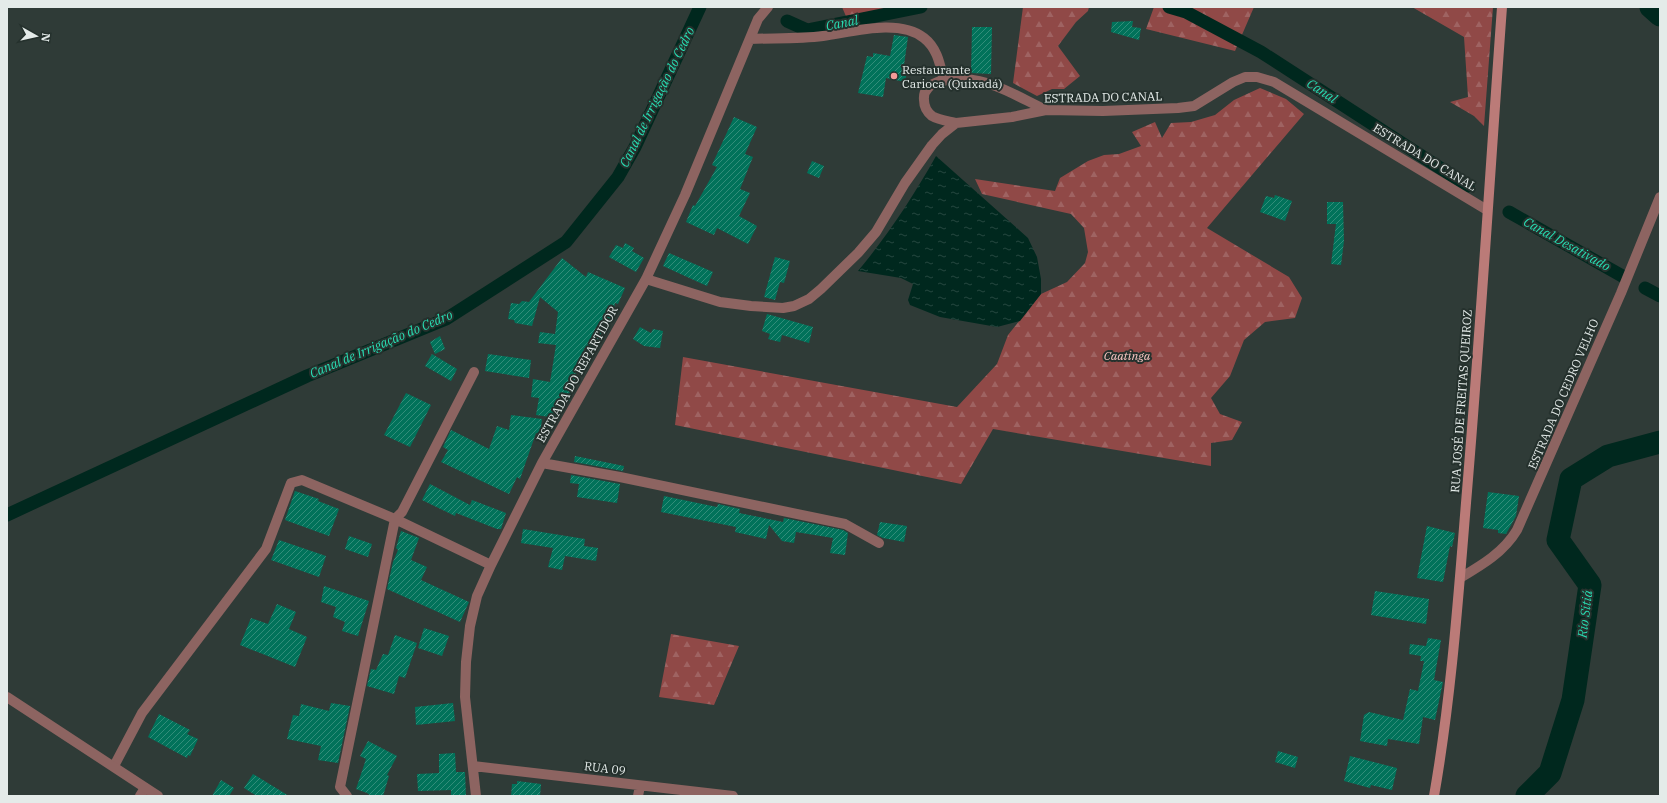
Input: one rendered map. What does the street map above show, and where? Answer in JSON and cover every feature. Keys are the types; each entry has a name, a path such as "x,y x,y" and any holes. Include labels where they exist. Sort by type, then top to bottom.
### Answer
{"main road":[{"name":"RUA JOSÉ DE FREITAS QUEIROZ","path":"1434,796 1443,746 1455,645 1476,385 1502,7"}],"street":[{"name":"ESTRADA DO REPARTIDOR","path":"476,796 464,697 470,626 477,596 542,463 646,279 685,195 758,19 768,7"},
{"path":"750,39 823,36 860,29 885,27 906,30 923,37 934,48 944,81"},
{"name":"ESTRADA DO CANAL","path":"956,123 1012,117 1046,110 1104,111 1178,108 1198,104 1233,82 1245,77 1258,77 1274,82 1488,210"},
{"path":"956,123 933,116 927,110 924,103 924,96 926,89 930,85 944,81 963,79 987,82 1046,110"},
{"path":"646,279 720,302 750,306 783,308 794,306 809,299 858,253 876,232 905,183 932,145 942,134 956,123"},
{"name":"ESTRADA DO CEDRO VELHO","path":"1460,578 1500,552 1511,541 1517,530 1621,293 1660,197"},
{"path":"347,796 340,787 395,519 402,512 474,372"},
{"path":"542,463 620,477 845,524 879,543"},
{"path":"114,766 142,713 266,549 291,483 302,480 395,519 491,565"},
{"path":"7,697 114,766 143,792 158,796"},
{"name":"RUA 09","path":"473,766 733,796"},
{"path":"638,796 640,786"}],"green space":[{"path":"842,7 921,7 848,21"},
{"path":"1023,7 1089,7 1088,11 1076,22 1058,46 1080,76 1064,89 1052,89 1037,96 1013,83"},
{"path":"1154,7 1254,7 1235,51 1146,29"},
{"path":"1412,7 1493,7 1484,126 1474,116 1450,102 1468,97 1464,37"},
{"name":"Caatinga","path":"1260,88 1286,99 1304,114 1207,228 1289,277 1302,298 1295,318 1265,322 1244,340 1230,376 1211,398 1220,414 1242,422 1232,440 1211,443 1211,466 993,429 961,484 675,425 683,357 957,407 997,364 1008,335 1041,294 1067,282 1085,263 1088,252 1084,228 1071,214 982,194 975,179 1055,191 1060,178 1088,161 1104,155 1119,154 1141,146 1132,132 1155,122 1162,138 1171,123 1191,122 1215,115 1234,100"},
{"path":"671,634 739,646 714,705 659,697"}],"water":[{"path":"936,156 1028,238 1037,257 1041,279 1041,294 1020,321 997,327 940,317 910,305 908,300 913,284 901,278 858,271 880,244 900,215"}],"building":[{"path":"1133,21 1132,27 1141,28 1139,40 1111,32 1112,22"},
{"path":"972,27 992,27 991,74 971,73"},
{"path":"894,35 908,37 904,65 908,66 905,82 886,78 883,97 858,93 867,56 873,57 873,53 890,56"},
{"path":"734,117 757,127 745,154 753,157 740,189 750,193 739,216 757,226 748,244 717,228 714,235 686,222 693,205 695,206 717,167 712,165"},
{"path":"812,161 824,166 819,178 807,173"},
{"path":"1275,195 1292,201 1285,221 1260,212 1266,196 1274,198"},
{"path":"1327,202 1343,202 1344,241 1341,265 1331,264 1336,224 1327,224"},
{"path":"625,243 634,248 632,251 644,258 636,272 609,257 616,245 623,248"},
{"path":"669,253 713,272 707,286 663,266"},
{"path":"775,257 790,261 784,283 780,282 775,300 764,297"},
{"path":"562,258 586,277 588,272 625,288 618,304 615,303 612,319 603,318 600,339 597,339 596,350 584,348 582,365 577,365 574,385 572,384 570,401 558,400 556,418 536,415 539,398 531,397 533,379 550,382 556,345 538,343 540,332 555,334 558,312 540,297 532,326 515,323 514,320 508,319 511,303 519,304 522,301 529,302"},
{"path":"767,314 813,327 809,343 782,335 780,342 768,339 770,334 762,331"},
{"path":"640,327 651,333 653,329 663,331 660,348 644,346 633,339"},
{"path":"440,336 445,349 435,354 430,342"},
{"path":"432,354 457,369 451,381 425,366"},
{"path":"488,354 531,360 529,378 485,371"},
{"path":"406,393 431,405 410,447 384,435"},
{"path":"511,415 542,419 540,434 536,433 520,479 517,477 509,494 441,462 448,450 443,447 451,430 489,449 497,426 509,430"},
{"path":"575,456 624,466 623,471 574,462"},
{"path":"571,475 620,484 617,503 577,497 579,484 570,483"},
{"path":"430,484 470,505 472,500 506,513 501,529 497,529 456,513 455,516 422,500"},
{"path":"295,491 319,499 318,501 339,509 329,536 285,520"},
{"path":"1488,492 1519,496 1516,516 1506,534 1498,533 1498,530 1483,528"},
{"path":"664,496 717,507 718,504 740,509 739,513 783,522 784,518 843,530 848,533 845,555 830,553 833,538 796,532 794,543 782,541 769,525 766,539 735,532 736,527 661,512"},
{"path":"880,522 907,526 904,542 883,538 877,535"},
{"path":"1427,526 1455,533 1452,547 1450,546 1443,582 1417,578"},
{"path":"523,529 585,539 584,546 598,548 596,561 565,556 562,570 548,567 553,548 521,543"},
{"path":"401,531 419,538 411,560 427,567 421,580 469,602 460,622 387,589 393,562 398,550 396,548"},
{"path":"349,536 372,544 368,557 345,549"},
{"path":"279,540 326,556 319,577 271,560"},
{"path":"324,586 369,601 358,636 342,631 345,622 333,617 336,607 321,602"},
{"path":"1375,591 1429,599 1426,624 1371,615"},
{"path":"277,604 296,612 289,629 307,637 295,667 240,645 251,618 268,624"},
{"path":"424,628 449,636 442,656 418,648"},
{"path":"395,635 417,643 405,678 399,676 394,694 367,686 371,669 376,670 383,654 388,655"},
{"path":"1428,638 1441,640 1434,680 1443,682 1435,720 1423,717 1419,744 1388,739 1387,746 1360,741 1364,715 1369,712 1403,720 1410,689 1418,691 1424,661 1420,661 1421,656 1409,654 1410,644 1426,646"},
{"path":"331,703 350,706 338,763 318,760 321,746 287,739 293,715 299,716 301,704 329,711"},
{"path":"453,703 455,721 416,725 415,707"},
{"path":"159,714 190,730 187,734 198,739 190,756 188,755 187,758 148,737"},
{"path":"368,741 397,756 387,775 389,776 383,796 371,796 356,789 366,759 360,756"},
{"path":"1278,751 1298,757 1295,768 1275,762"},
{"path":"455,753 456,772 465,772 466,796 451,796 451,790 418,791 417,774 439,773 439,754"},
{"path":"1350,756 1397,768 1392,790 1371,785 1370,788 1344,781"},
{"path":"253,774 289,796 257,796 244,788"},
{"path":"221,780 234,788 229,796 212,796"},
{"path":"517,781 541,784 540,796 511,796 512,784 517,784"}],"waterway":[{"name":"Canal de Irrigação do Cedro","path":"7,515 307,376 446,319 566,242 618,177 635,147 700,7"},
{"name":"Canal","path":"787,21 807,30 921,7"},
{"name":"Canal","path":"1169,7 1186,12 1261,52 1468,186"},
{"name":"Rio Sitiá","path":"1651,7 1660,15"},
{"name":"Canal Desativado","path":"1509,212 1624,277"},
{"path":"1645,288 1660,296"},
{"name":"Rio Sitiá","path":"1527,796 1550,773 1573,700 1590,585 1558,540 1571,479 1608,456 1660,442"}],"place":[{"name":"Restaurante Carioca (Quixadá)","path":"894,76"}]}
